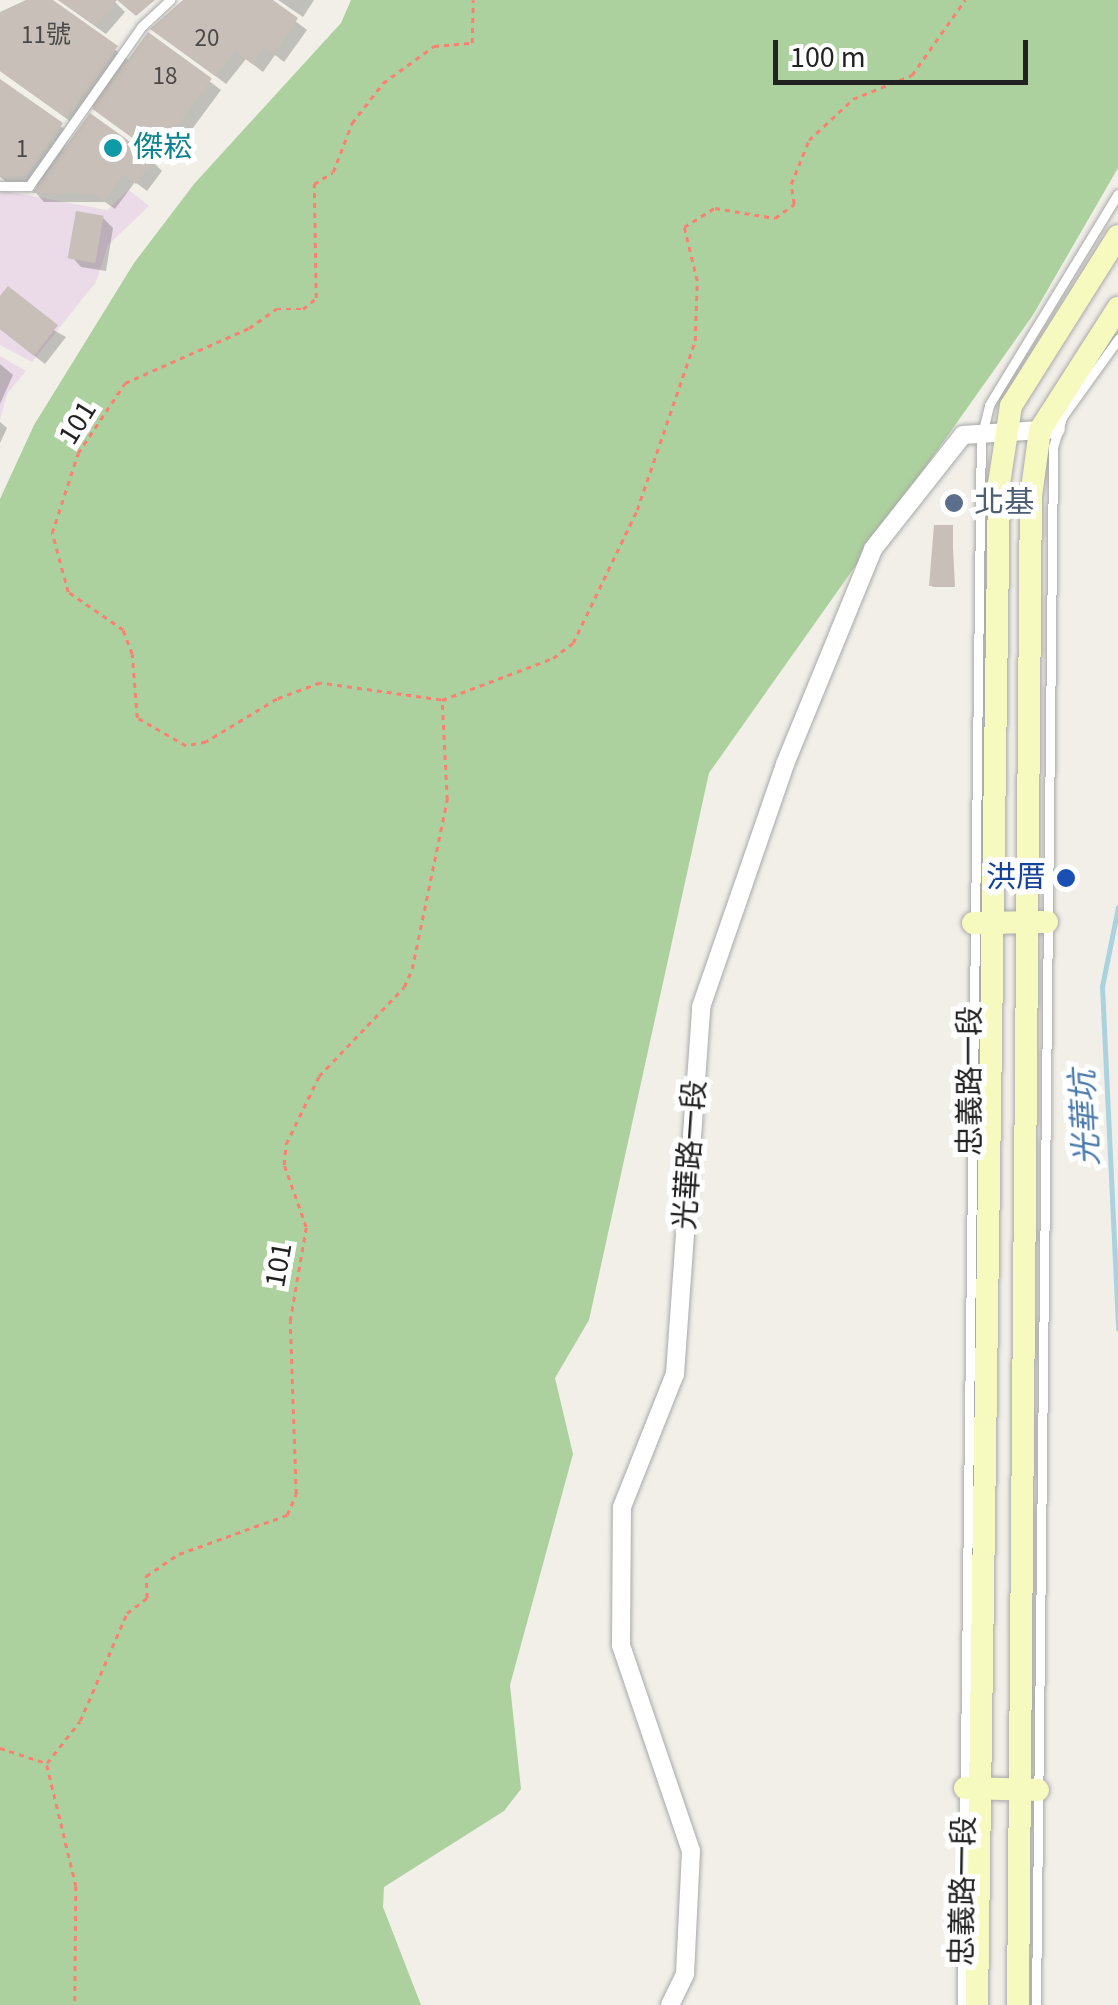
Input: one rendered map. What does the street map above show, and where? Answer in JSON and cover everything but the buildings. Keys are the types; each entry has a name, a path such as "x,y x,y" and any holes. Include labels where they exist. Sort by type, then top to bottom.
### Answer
{"main road":[{"name":"忠義路一段","path":"977,2005 972,1789 992,436 1118,236"},
{"name":"忠義路一段","path":"1018,2005 1028,1790 1036,922 1030,529 1048,430 1118,308"},
{"path":"982,923 1036,922"},
{"path":"972,1789 1028,1790"}],"street":[{"name":"光華路一段","path":"670,2005 686,1974 691,1851 622,1645 622,1507 675,1374 702,1007 785,764 874,549 962,435 1048,430"}],"lane":[{"path":"0,186 28,186 141,27 170,0"},
{"name":"忠義路一段","path":"992,436 989,405 1118,194"},
{"name":"忠義路一段","path":"1048,430 1118,339"},
{"name":"忠義路一段","path":"962,2005 972,1789"},
{"name":"忠義路一段","path":"1028,1790 1036,2005"}],"path":[{"name":"101","path":"473,0 472,43 434,46 384,83 352,123 333,172 314,184 316,298 303,309 276,308 249,328 126,383 78,453 52,533 68,592 123,630 132,654 137,718 186,746 206,742 277,699 320,683 442,700 553,658 572,643 637,510 696,341 697,281 684,227 715,208 775,218 794,204 791,184 809,140 854,99 912,75 964,0"},
{"name":"101","path":"47,1763 80,1721 128,1613 147,1598 146,1576 179,1554 287,1515 296,1494 290,1321 306,1227 284,1165 286,1144 319,1076 404,987 412,970 447,800 442,700"},
{"path":"0,1748 47,1763 76,1886 75,2005"}],"shaded area":[{"path":"0,190 107,210 129,190 149,206 108,245 96,282 32,362 0,345"},
{"path":"0,356 26,371 7,394 0,420"}],"green space":[{"path":"351,0 1118,0 1118,168 1033,315 709,773 589,1320 555,1378 573,1454 510,1685 521,1789 504,1811 384,1887 383,1907 421,2005 0,2005 0,499 34,425 134,263 194,184 341,23"}],"waterway":[{"name":"光華坑","path":"1118,907 1102,986 1118,1329"}],"place":[{"name":"傑崧","path":"113,148"},
{"name":"北基","path":"954,503"},
{"name":"洪厝","path":"1066,878"}]}
